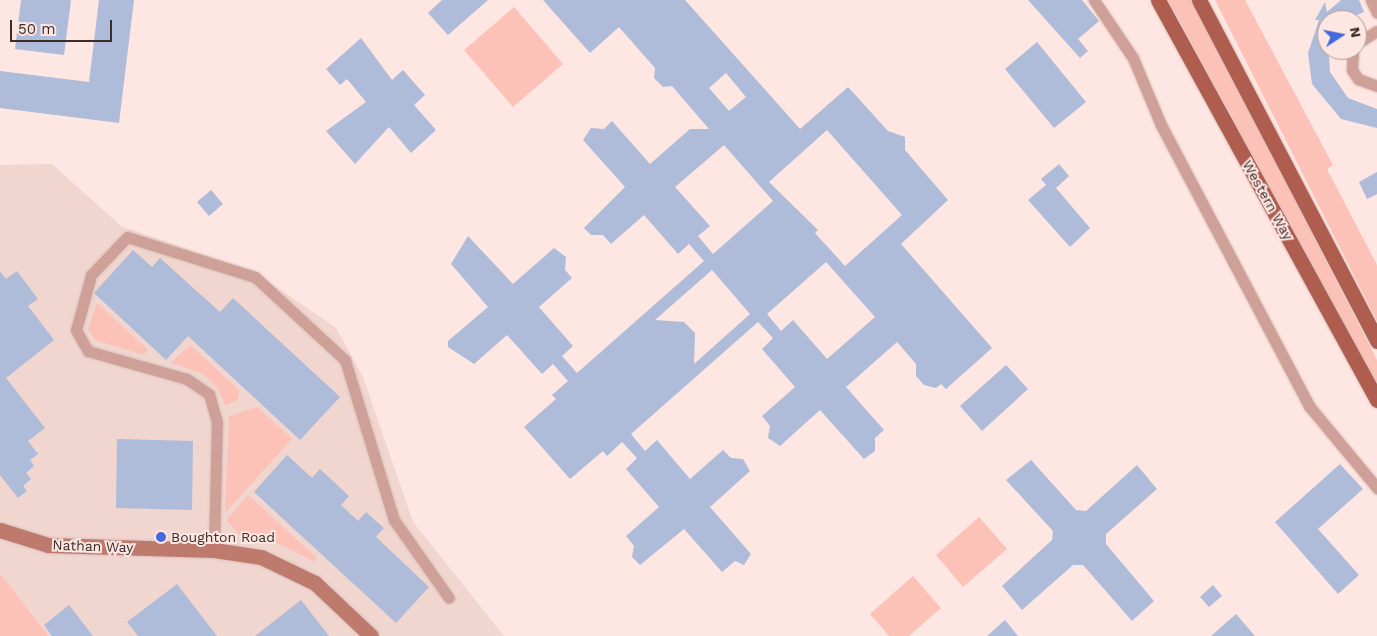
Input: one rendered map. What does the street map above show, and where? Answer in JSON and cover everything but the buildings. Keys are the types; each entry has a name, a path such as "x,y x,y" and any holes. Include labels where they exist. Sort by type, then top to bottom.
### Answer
{"main road":[{"name":"Western Way","path":"1158,0 1377,400"},
{"path":"1199,0 1377,341"}],"street":[{"path":"1094,0 1132,58 1161,125 1310,406 1377,488"},
{"path":"1371,0 1377,13"},
{"path":"1352,60 1352,70 1358,79 1377,86"},
{"path":"214,550 217,422 209,394 187,379 88,351 76,330 91,274 127,237 255,277 345,360 394,520 449,598"},
{"name":"Nathan Way","path":"0,530 48,544 214,550 261,557 299,573 333,597 372,636"}],"shaded area":[{"path":"1168,0 1192,0 1377,360 1377,384"},
{"path":"1215,0 1245,0 1333,165 1327,169 1377,265 1377,321"},
{"path":"514,7 563,64 513,107 464,50"},
{"path":"52,164 121,226 256,273 336,328 363,377 413,522 504,636 49,636 0,573 0,165"},
{"path":"97,303 148,350 144,355 95,340 88,329"},
{"path":"190,345 239,390 238,400 225,405 217,387 203,374 171,363"},
{"path":"257,407 292,439 225,513 229,416"},
{"path":"248,495 317,558 314,562 282,545 239,535 226,520"},
{"path":"979,517 1007,549 963,587 936,555"},
{"path":"0,573 49,636 0,636"},
{"path":"913,576 941,608 909,636 889,636 870,614"}],"place":[{"name":"Boughton Road","path":"161,537"}]}
